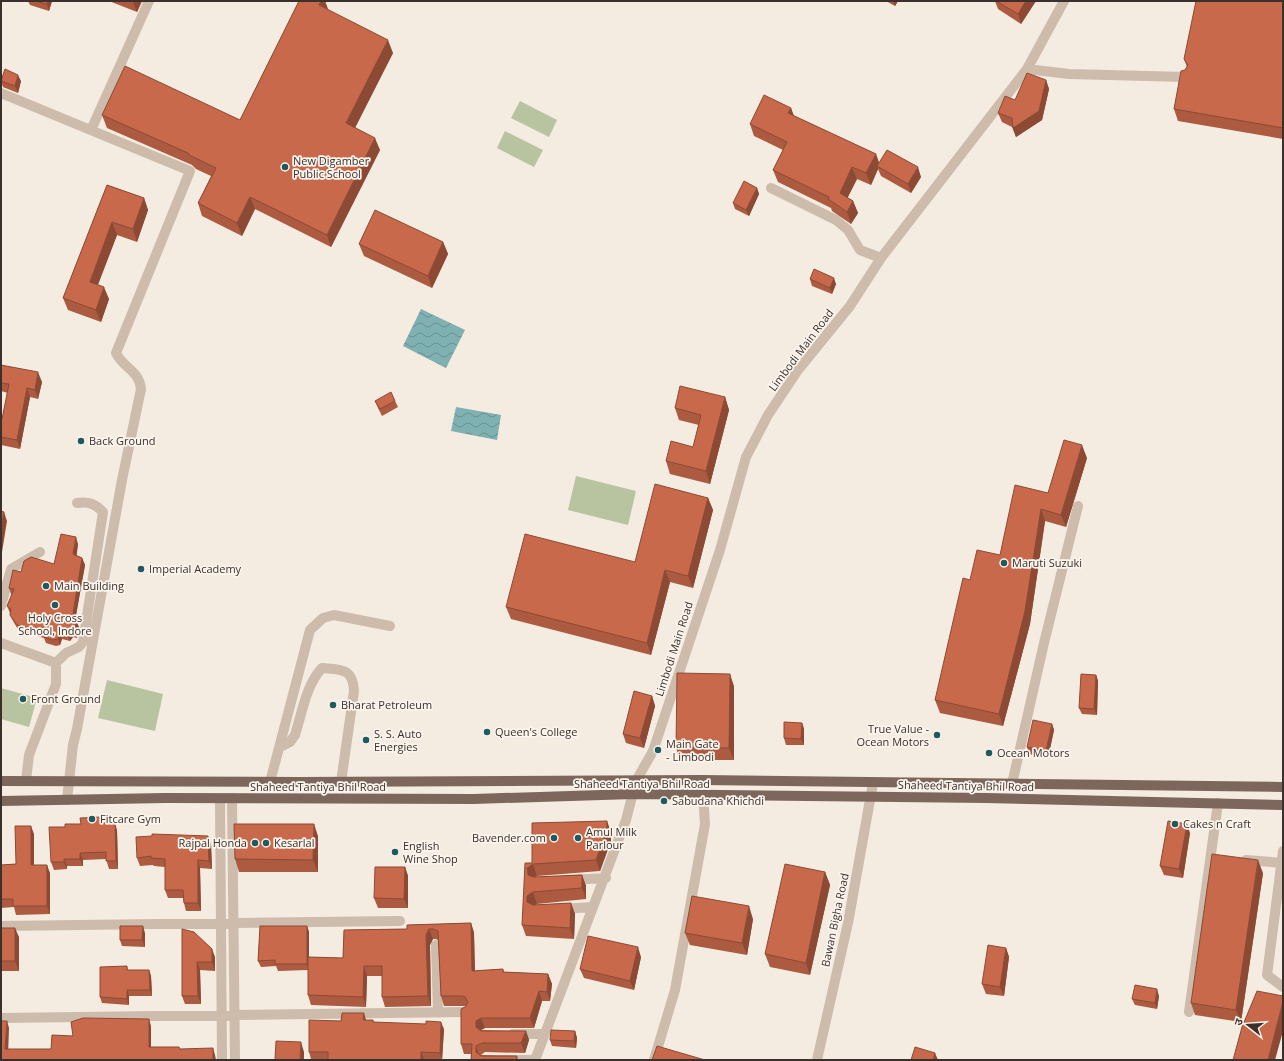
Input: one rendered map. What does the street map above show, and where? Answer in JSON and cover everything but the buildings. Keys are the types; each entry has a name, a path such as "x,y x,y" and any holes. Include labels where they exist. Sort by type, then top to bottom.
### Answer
{"main road":[{"name":"Shaheed Tantiya Bhil Road","path":"1,782 68,780 252,782 636,781 1283,787"},
{"path":"252,782 252,798"},
{"name":"Shaheed Tantiya Bhil Road","path":"1,801 232,798 474,799 633,794 1283,805"}],"street":[{"path":"91,130 150,1"},
{"name":"Limbodi Main Road","path":"535,1060 593,907 606,878 626,820 636,781 653,751 720,550 746,457 768,415 798,370 850,306 881,258 1027,68 1064,1"},
{"path":"1027,68 1070,74 1186,77"},
{"path":"1,93 190,171 116,353 120,360 140,380 141,389 122,480 73,745 67,800"},
{"path":"771,188 836,220 848,230 860,250 881,258"},
{"path":"26,781 29,755 56,684 56,663 66,652 79,647 83,642 103,512 95,504 85,502 77,503"},
{"path":"1012,784 1045,636 1078,506"},
{"path":"1,606 11,570 40,552"},
{"path":"270,782 310,630 323,618 334,615 390,626"},
{"path":"1,643 56,663"},
{"path":"280,747 290,742 295,735 315,675 322,668 343,671 350,674 354,680 354,691 341,782"},
{"name":"Bawan Bigha Road","path":"817,1060 848,923 873,784"},
{"path":"654,1060 678,975 705,824 703,795"},
{"path":"232,798 235,1060"},
{"path":"220,799 222,1060"},
{"path":"1189,1012 1214,857 1218,803"},
{"path":"1283,851 1267,975 1283,987"},
{"path":"1239,859 1282,863"},
{"path":"560,880 606,878"},
{"path":"552,909 593,907"},
{"path":"1,926 400,921"},
{"path":"436,945 438,1013"},
{"path":"1,1018 465,1012"},
{"path":"500,1034 545,1034"},
{"path":"492,1060 535,1060"}],"green space":[{"path":"520,101 557,120 549,137 511,118"},
{"path":"505,131 543,150 534,167 497,148"},
{"path":"576,476 636,491 628,525 568,510"},
{"path":"107,680 163,694 155,731 98,718"},
{"path":"1,688 37,698 29,727 1,719"}],"water":[{"path":"421,309 465,330 446,368 403,346"},
{"path":"456,407 501,415 497,440 451,431"}],"place":[{"name":"New Digamber Public School","path":"285,167"},
{"name":"Back Ground","path":"81,441"},
{"name":"Maruti Suzuki","path":"1004,563"},
{"name":"Imperial Academy","path":"141,569"},
{"name":"Main Building","path":"46,586"},
{"name":"Holy Cross School, Indore","path":"55,605"},
{"name":"Front Ground","path":"23,699"},
{"name":"Bharat Petroleum","path":"333,705"},
{"name":"Queen's College","path":"487,732"},
{"name":"True Value - Ocean Motors","path":"937,735"},
{"name":"S. S. Auto Energies","path":"366,740"},
{"name":"Main Gate - Limbodi","path":"658,750"},
{"name":"Ocean Motors","path":"989,753"},
{"name":"Sabudana Khichdi","path":"664,801"},
{"name":"Fitcare Gym","path":"92,819"},
{"name":"Cakes n Craft","path":"1175,824"},
{"name":"Bavender.com","path":"554,838"},
{"name":"Amul Milk Parlour","path":"578,838"},
{"name":"Rajpal Honda","path":"255,843"},
{"name":"Kesarlal","path":"266,843"},
{"name":"English Wine Shop","path":"395,852"}]}
